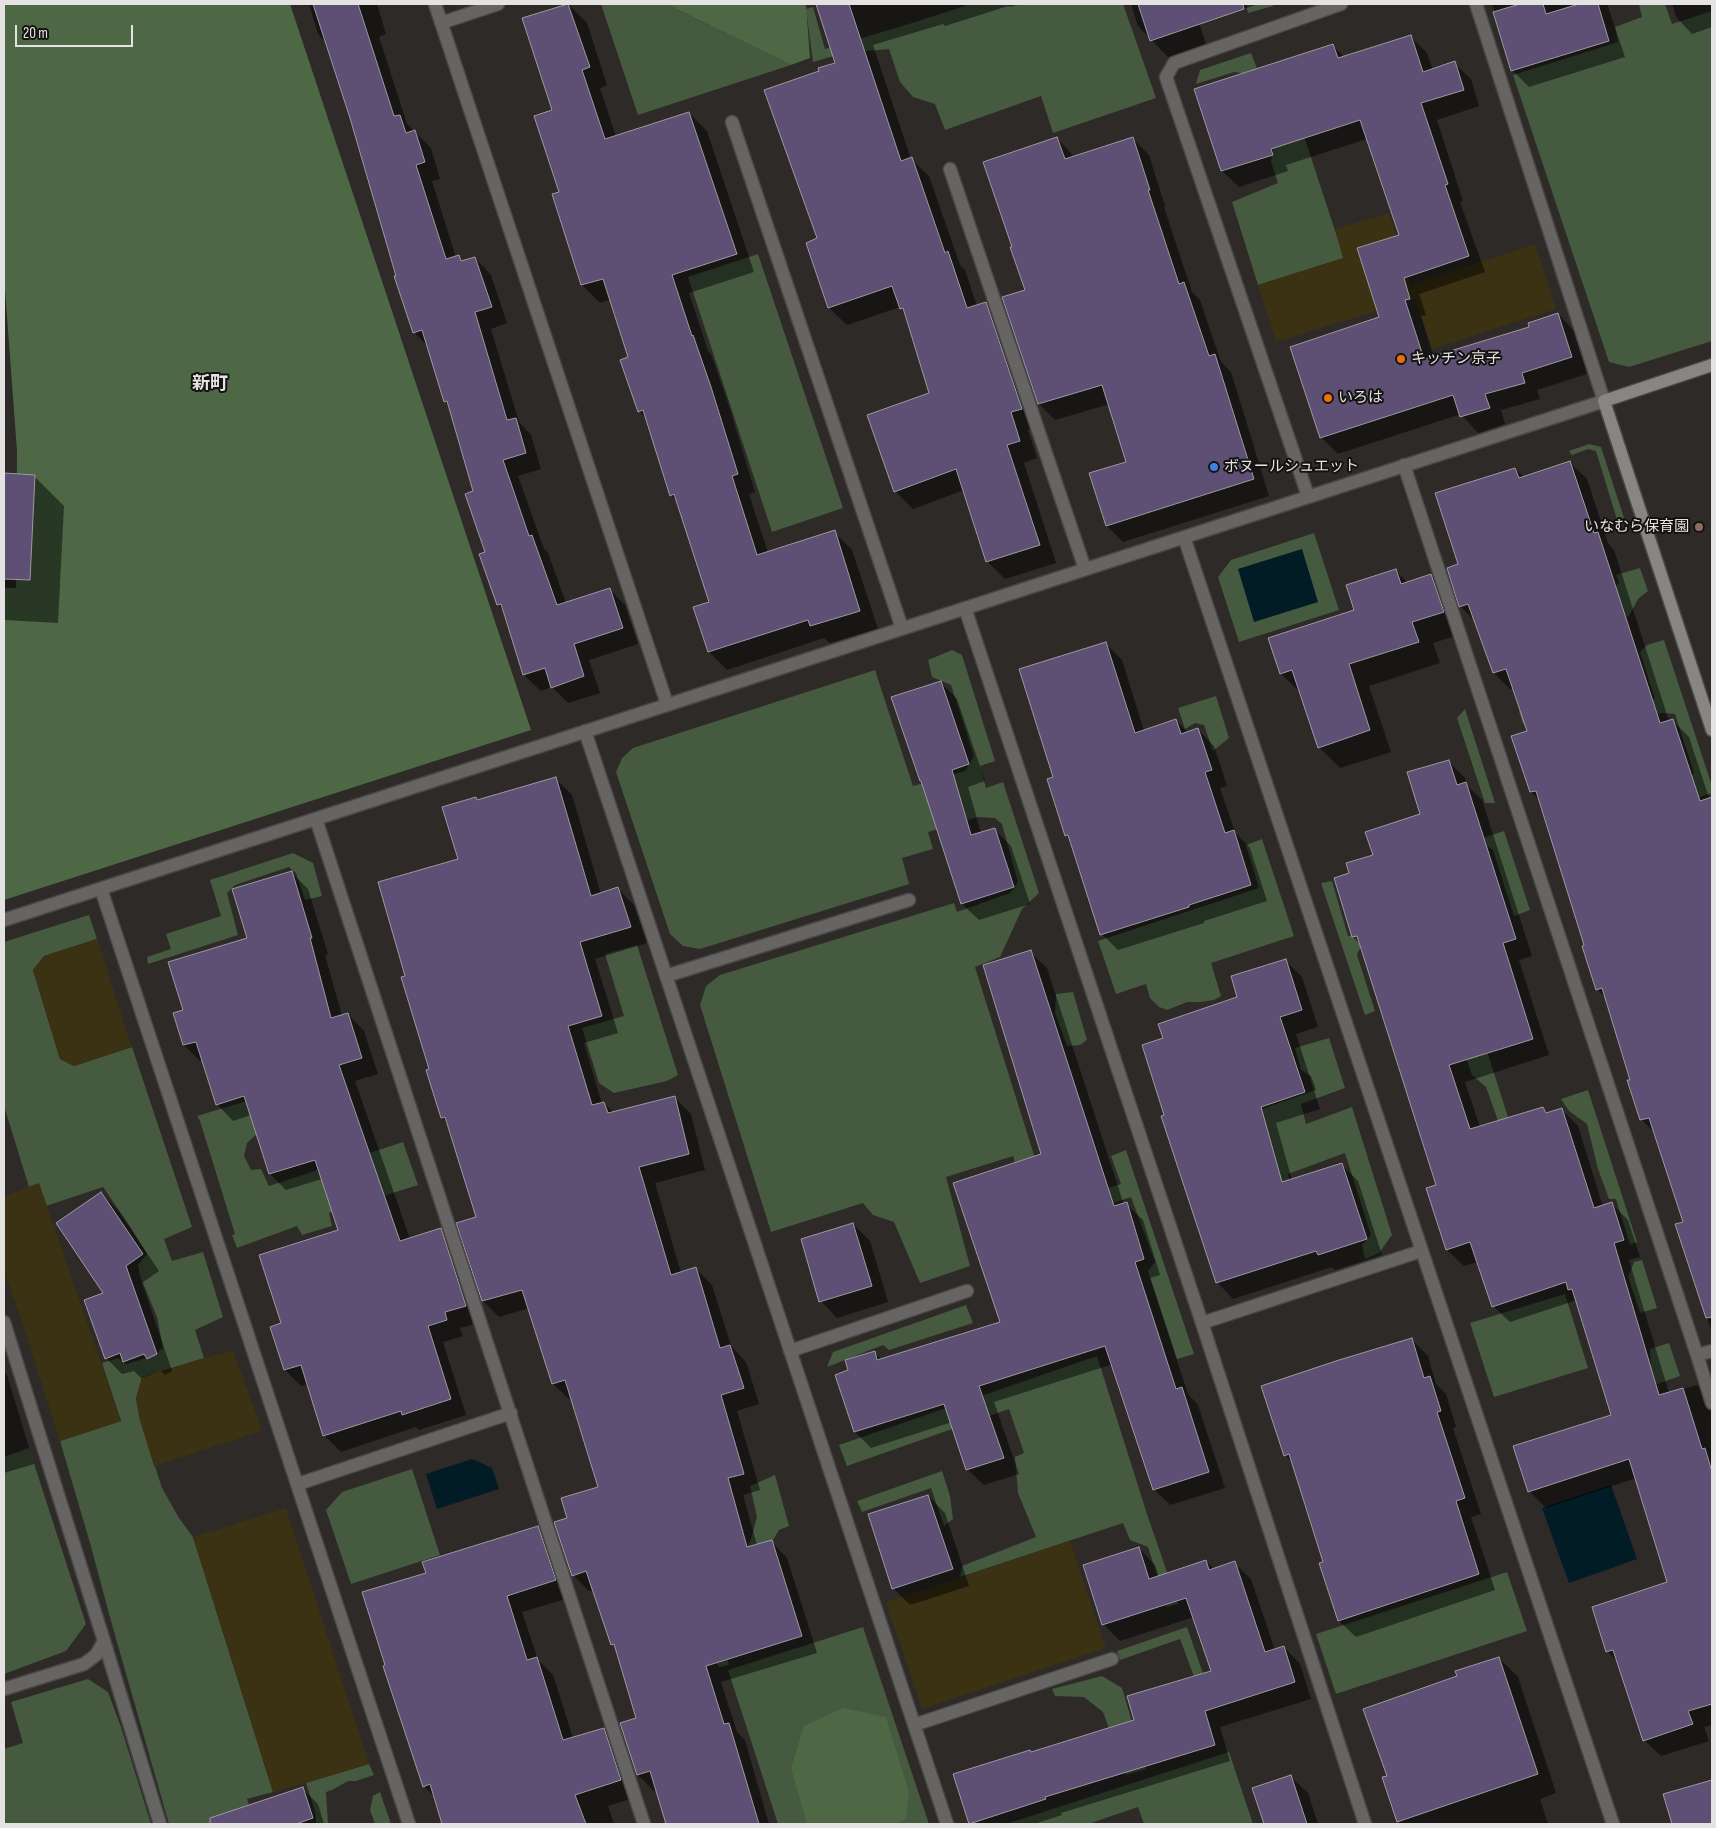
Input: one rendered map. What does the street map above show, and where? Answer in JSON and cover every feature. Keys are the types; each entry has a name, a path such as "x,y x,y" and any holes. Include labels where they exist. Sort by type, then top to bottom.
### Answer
{"street":[{"path":"435,4 667,704"},
{"path":"441,23 498,4"},
{"path":"1308,496 1166,76 1174,63 1341,4"},
{"path":"1476,4 1712,730"},
{"path":"732,122 902,628"},
{"path":"950,169 1085,569"},
{"path":"4,920 1712,365"},
{"path":"1404,465 1712,1403"},
{"path":"1184,537 1614,1824"},
{"path":"965,608 1202,1323 1365,1824"},
{"path":"586,731 947,1824"},
{"path":"316,819 644,1824"},
{"path":"101,889 409,1824"},
{"path":"666,976 909,900"},
{"path":"1202,1323 1421,1251"},
{"path":"790,1351 967,1291"},
{"path":"4,1322 160,1824"},
{"path":"1697,1355 1712,1350"},
{"path":"298,1484 511,1413"},
{"path":"4,1690 84,1664 96,1654 104,1641"},
{"path":"914,1725 1112,1659"}],"green space":[{"path":"4,4 290,4 531,730 4,900 4,588 16,588 17,451 4,276"},
{"path":"601,4 666,4 791,65 638,115"},
{"path":"666,4 806,4 810,58 791,65"},
{"path":"971,4 1123,4 1156,98 1053,133 1041,96 945,130 935,104 913,97 900,82 889,49 854,50 813,62 806,9 813,7 825,49"},
{"path":"1246,4 1273,4 1273,6 1248,13"},
{"path":"1639,4 1665,4 1672,24 1712,11 1712,341 1629,367 1609,362 1513,75 1618,42 1615,27 1642,17"},
{"path":"1251,53 1262,82 1284,75 1344,258 1258,285 1232,202 1278,183 1271,162 1274,143 1247,74 1234,72 1196,84 1200,70"},
{"path":"758,254 843,508 772,532 688,277"},
{"path":"1589,444 1601,447 1624,518 1617,520 1596,451 1588,449 1572,455 1569,451"},
{"path":"1528,507 1586,690 1596,689 1605,693 1616,690 1620,702 1628,707 1655,699 1640,652 1647,645 1664,640 1712,786 1712,793 1635,817 1630,826 1642,867 1654,869 1712,851 1712,872 1661,888 1656,896 1671,944 1661,949 1641,884 1632,884 1624,880 1609,834 1606,811 1629,798 1688,779 1694,773 1675,714 1662,713 1630,721 1622,727 1605,733 1597,706 1587,701 1523,724 1519,711 1566,696 1570,691 1536,584 1528,587 1516,547 1522,544 1514,512"},
{"path":"1314,533 1339,610 1239,642 1218,577 1231,560"},
{"path":"1640,568 1648,591 1638,599 1629,616 1602,623 1612,592 1619,582 1616,575"},
{"path":"952,650 962,655 995,761 980,766 986,788 1003,782 1039,893 1022,909 1000,957 975,967 1050,1206 1121,1184 1111,1156 1126,1150 1194,1354 1177,1359 1148,1271 1155,1262 1131,1197 1057,1222 1044,1257 1013,1156 946,1177 970,1266 920,1283 894,1222 873,1215 863,1203 771,1232 700,1005 706,986 720,975 954,903 957,912 1010,893 1018,882 1002,824 995,818 978,817 928,832 933,849 902,858 909,884 700,949 683,946 670,934 616,772 622,758 633,748 875,670 913,786 965,771 974,756 951,685 932,677 928,660"},
{"path":"1216,696 1229,738 1213,751 1204,725 1195,723 1185,729 1178,708"},
{"path":"1465,709 1495,803 1485,803 1457,718"},
{"path":"1504,831 1530,910 1514,916 1493,850 1487,846 1449,858 1445,850"},
{"path":"1262,839 1294,936 1211,963 1221,996 1214,1000 1187,1002 1167,1010 1159,1007 1150,998 1146,984 1116,994 1098,941 1259,888 1246,845"},
{"path":"293,853 313,863 322,896 305,900 296,873 289,867 235,885 227,893 238,935 148,964 147,957 171,949 166,934 221,916 210,880"},
{"path":"1429,869 1543,1227 1501,1134 1486,1087 1472,1075 1461,1043 1416,933 1360,948 1357,955 1375,1011 1365,1015 1321,883 1332,881 1348,936 1360,935"},
{"path":"89,915 97,939 44,956 33,970 60,1059 74,1066 132,1047 192,1227 164,1239 172,1261 203,1252 223,1317 195,1330 204,1358 142,1377 136,1399 140,1420 162,1488 179,1518 193,1537 273,1792 247,1799 255,1824 169,1824 60,1441 121,1421 102,1363 118,1358 126,1364 153,1356 163,1348 157,1317 140,1276 138,1265 147,1254 131,1228 103,1187 46,1206 39,1184 29,1187 4,1106 4,942"},
{"path":"637,945 678,1075 667,1081 614,1093 599,1083 582,1028 624,1016 605,954"},
{"path":"1073,992 1087,1040 1080,1045 1067,1046 1055,1013 1056,994"},
{"path":"1329,1038 1345,1088 1301,1104 1306,1124 1352,1107 1392,1235 1379,1253 1365,1259 1362,1245 1371,1235 1345,1153 1288,1174 1303,1231 1232,1177 1248,1064 1262,1109 1316,1090 1311,1076 1301,1070 1295,1048"},
{"path":"1588,1090 1637,1242 1630,1245 1616,1199 1609,1199 1598,1169 1587,1124 1569,1111 1561,1099"},
{"path":"250,1100 259,1132 247,1143 244,1156 251,1170 261,1169 269,1186 403,1142 418,1185 329,1213 332,1226 302,1235 297,1226 237,1248 232,1235 235,1234 197,1116"},
{"path":"1642,1260 1657,1308 1640,1313 1628,1277 1634,1262"},
{"path":"1565,1294 1588,1368 1494,1397 1470,1323"},
{"path":"966,1305 973,1323 889,1350 883,1345 827,1367 833,1352"},
{"path":"1669,1343 1680,1376 1640,1390 1635,1371 1651,1368 1650,1349"},
{"path":"1097,1356 1147,1514 1178,1604 1167,1607 1148,1547 1130,1540 1123,1523 960,1577 962,1566 1036,1537 1018,1493 1015,1457 1024,1453 1009,1409 847,1466 839,1445"},
{"path":"29,1448 86,1624 66,1651 4,1674 4,1457"},
{"path":"412,1469 440,1555 351,1584 326,1510 342,1492"},
{"path":"942,1471 950,1496 953,1519 944,1526 931,1488 862,1512 857,1501"},
{"path":"775,1475 789,1526 779,1530 773,1540 780,1569 752,1580 730,1577 707,1585 729,1665 719,1667 703,1641 675,1648 668,1632 690,1623 696,1615 684,1569 745,1551 751,1539 757,1517 750,1486"},
{"path":"1507,1572 1527,1631 1336,1694 1316,1634"},
{"path":"863,1627 929,1824 778,1824 728,1670"},
{"path":"1187,1627 1209,1691 1200,1693 1180,1639 1120,1660 1117,1651"},
{"path":"1102,1676 1122,1688 1146,1769 1126,1775 1103,1712 1084,1697 1055,1696 1052,1689"},
{"path":"88,1679 108,1692 121,1727 151,1824 4,1824 4,1749 23,1743 11,1702"},
{"path":"843,1708 886,1717 909,1793 906,1819 895,1824 807,1823 791,1768 804,1726"},
{"path":"1229,1752 1253,1824 1144,1824 1138,1807 1088,1824 1006,1824"},
{"path":"369,1764 374,1775 356,1781 348,1781 326,1792 328,1824 316,1824 316,1815 306,1783"},
{"path":"380,1792 391,1824 375,1824 370,1810 373,1796"}],"sand":[{"path":"1389,213 1411,284 1535,244 1556,309 1432,349 1415,299 1276,342 1258,285 1343,258 1335,229","holes":["1391,238 1410,298 1377,309"]},
{"path":"97,939 132,1047 74,1066 60,1059 33,970 44,956"},
{"path":"39,1183 121,1421 60,1441 4,1272 4,1196"},
{"path":"233,1350 262,1431 154,1466 140,1420 136,1398 142,1377"},
{"path":"286,1508 369,1764 273,1792 193,1537"},
{"path":"1070,1541 1106,1648 922,1709 886,1602"}],"water":[{"path":"1302,549 1318,602 1254,622 1238,569"},
{"path":"472,1459 492,1468 499,1489 437,1509 426,1474"},
{"path":"1611,1485 1637,1559 1569,1583 1542,1508"}],"building":[{"path":"313,4 358,4 394,116 400,115 406,133 415,130 425,162 416,165 446,259 459,255 461,261 475,257 492,307 475,312 507,420 516,418 526,453 503,460 529,536 532,535 557,605 610,588 623,628 574,644 584,676 551,688 545,668 523,675 501,604 497,605 479,554 485,552 465,494 473,491 447,401 444,402 422,330 413,333 394,276 396,276 350,118"},
{"path":"568,4 590,67 582,70 605,139 689,112 737,254 672,275 711,387 738,474 732,476 757,555 835,530 860,611 810,626 808,620 708,652 693,607 709,602 674,494 670,496 643,410 638,412 620,360 628,357 603,279 581,285 552,194 559,192 534,116 552,110 522,18"},
{"path":"816,4 849,4 901,161 912,157 945,253 948,251 967,308 986,302 1022,409 1011,412 1020,441 1007,445 1040,545 986,562 956,469 894,492 867,415 929,393 903,308 900,309 892,286 828,308 806,243 817,238 764,90 819,71 818,68 835,63"},
{"path":"1138,4 1243,4 1244,9 1150,41"},
{"path":"1520,4 1543,4 1546,14 1579,4 1598,4 1609,41 1511,71 1493,12"},
{"path":"1411,35 1423,72 1455,61 1464,90 1421,103 1448,184 1445,185 1469,256 1404,278 1410,299 1405,300 1424,359 1529,327 1528,323 1558,313 1572,357 1522,373 1525,383 1485,394 1490,408 1460,417 1453,395 1320,438 1290,347 1379,317 1357,248 1399,235 1360,120 1271,149 1273,155 1221,171 1194,89 1333,44 1338,58"},
{"path":"1057,137 1065,159 1133,137 1150,190 1148,190 1179,284 1184,282 1209,356 1215,354 1254,479 1106,526 1089,473 1126,462 1102,385 1038,404 1002,297 1025,290 983,162"},
{"path":"1570,461 1594,533 1598,532 1660,723 1673,719 1700,801 1712,797 1712,1317 1706,1318 1675,1224 1683,1222 1649,1118 1640,1120 1602,988 1596,990 1582,946 1584,945 1536,791 1530,792 1511,736 1527,731 1506,669 1493,673 1468,604 1459,607 1447,568 1458,564 1435,493 1515,468 1519,478"},
{"path":"4,473 35,475 30,580 4,579"},
{"path":"1396,569 1401,584 1431,574 1444,612 1412,622 1419,642 1349,664 1370,730 1318,748 1292,670 1280,674 1268,638 1354,610 1346,585"},
{"path":"1106,642 1135,733 1176,719 1181,734 1198,728 1212,770 1205,772 1225,833 1234,830 1251,885 1100,935 1068,835 1065,836 1047,779 1053,777 1019,669"},
{"path":"941,681 969,764 952,770 971,835 995,828 1014,887 961,904 921,781 891,697"},
{"path":"1449,760 1457,785 1466,782 1516,939 1503,943 1533,1039 1449,1065 1470,1129 1543,1107 1546,1113 1562,1108 1594,1208 1612,1202 1624,1240 1614,1243 1659,1395 1683,1388 1702,1449 1705,1448 1712,1472 1712,1704 1688,1711 1693,1724 1643,1741 1613,1650 1606,1652 1592,1607 1667,1582 1629,1459 1528,1492 1513,1446 1611,1415 1572,1289 1568,1290 1566,1282 1492,1307 1470,1242 1446,1250 1426,1188 1436,1185 1357,936 1352,937 1334,878 1349,873 1346,863 1373,855 1365,832 1420,814 1407,772"},
{"path":"556,777 591,896 618,887 631,927 580,942 602,1016 568,1026 592,1105 604,1102 608,1113 675,1096 689,1154 639,1167 671,1275 696,1267 720,1348 730,1345 744,1388 721,1395 744,1474 728,1478 747,1547 772,1540 802,1636 706,1666 724,1724 729,1723 759,1824 666,1824 650,1771 637,1775 620,1723 636,1718 614,1644 611,1645 586,1571 572,1576 554,1522 567,1518 561,1498 598,1487 565,1380 552,1384 522,1290 482,1301 456,1223 476,1217 445,1117 441,1118 426,1070 429,1069 401,977 405,976 378,882 458,859 442,807 476,797 477,800"},
{"path":"292,871 312,938 310,938 331,1018 348,1013 362,1058 339,1065 400,1241 441,1228 466,1306 445,1312 447,1320 428,1326 451,1399 402,1415 401,1411 323,1436 301,1365 284,1370 270,1327 281,1323 259,1255 338,1230 315,1160 269,1174 244,1096 216,1105 196,1042 183,1045 173,1013 183,1010 168,962 247,938 232,889"},
{"path":"1031,950 1114,1206 1127,1202 1144,1259 1135,1262 1176,1389 1182,1387 1209,1472 1153,1490 1105,1346 979,1386 1004,1458 966,1470 944,1404 854,1432 835,1375 848,1370 845,1360 875,1351 877,1360 1000,1322 953,1183 1041,1154 983,965"},
{"path":"1286,959 1302,1010 1280,1017 1305,1092 1261,1107 1282,1182 1342,1163 1367,1239 1318,1255 1316,1251 1216,1283 1161,1116 1164,1115 1142,1045 1163,1038 1158,1024 1237,997 1231,976"},
{"path":"101,1192 143,1254 126,1266 157,1354 147,1359 144,1354 123,1362 120,1353 105,1359 84,1300 103,1293 56,1223"},
{"path":"853,1223 872,1286 819,1302 801,1239"},
{"path":"1412,1338 1424,1378 1430,1376 1441,1411 1437,1412 1465,1498 1456,1501 1479,1574 1338,1621 1319,1563 1323,1562 1289,1454 1284,1456 1261,1386"},
{"path":"928,1495 953,1569 892,1589 868,1514"},
{"path":"538,1526 556,1580 507,1596 527,1660 537,1657 563,1740 604,1728 621,1780 575,1795 586,1824 442,1824 430,1784 423,1787 383,1666 385,1665 362,1592 426,1573 422,1562"},
{"path":"1139,1547 1149,1579 1206,1560 1209,1570 1235,1561 1265,1652 1284,1646 1295,1682 1205,1711 1215,1745 1045,1797 1046,1799 969,1824 953,1774 1134,1720 1127,1696 1211,1671 1186,1598 1102,1625 1083,1565"},
{"path":"1499,1657 1538,1774 1397,1822 1382,1777 1387,1776 1363,1709 1457,1676 1455,1671"},
{"path":"1291,1775 1307,1824 1264,1824 1252,1788"},
{"path":"1712,1780 1712,1824 1672,1824 1663,1794"},
{"path":"303,1787 313,1818 296,1824 210,1824 210,1818"}],"place":[{"name":"キッチン京子","path":"1401,359"},
{"name":"いろは","path":"1328,398"},
{"name":"ボヌールシュエット","path":"1214,467"},
{"name":"いなむら保育園","path":"1699,527"}],"district":[{"name":"新町","path":"210,384"}]}
